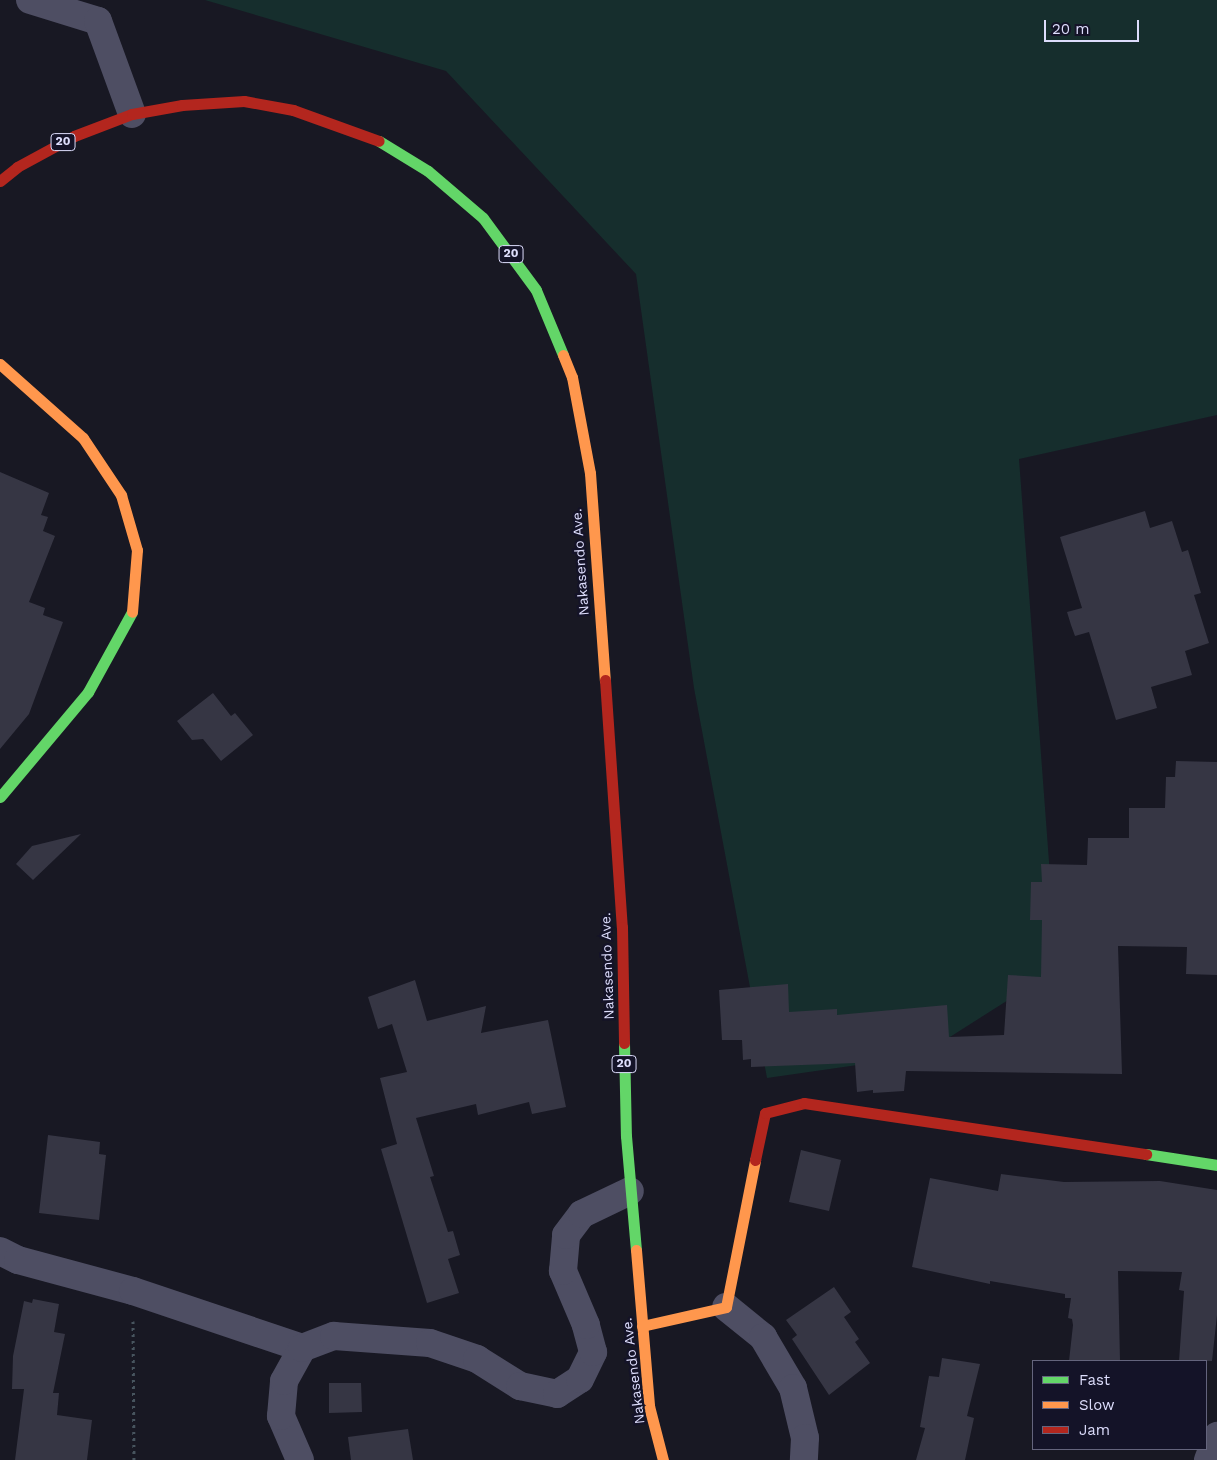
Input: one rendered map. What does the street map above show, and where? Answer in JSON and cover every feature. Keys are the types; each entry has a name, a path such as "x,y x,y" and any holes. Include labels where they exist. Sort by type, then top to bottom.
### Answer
{"main road":[{"name":"Nakasendo Ave.","path":"0,181 17,167 74,136 132,114 182,105 244,101 292,110 350,128 390,146 456,194 483,218 536,290 572,377 590,473 622,927 626,1136 630,1191 649,1406 663,1460"},
{"path":"0,364 83,438 121,495 138,550 132,614 88,692 0,797"},
{"path":"642,1326 726,1307 765,1112 804,1103 1217,1165"}],"street":[{"path":"30,0 98,21 132,114"},
{"path":"0,1251 18,1260 133,1291 302,1348 334,1336 430,1343 477,1359 520,1386 557,1394 580,1379 593,1352 586,1325 563,1271 566,1236 582,1214 630,1191"},
{"path":"726,1307 763,1337 793,1388 805,1438 804,1460"},
{"path":"300,1460 281,1416 284,1381 302,1348"},
{"path":"1208,1460 1217,1436"}],"path":[{"path":"133,1291 134,1460"}],"green space":[{"path":"205,0 1217,0 1217,415 1019,459 1057,969 920,1056 767,1078 694,688 636,274 446,71"}],"building":[{"path":"0,472 49,493 41,515 48,517 43,531 55,536 29,602 45,608 43,615 63,622 29,714 0,749"},
{"path":"1145,511 1150,528 1172,521 1182,552 1188,550 1201,593 1194,595 1209,643 1185,651 1192,675 1151,687 1157,708 1116,720 1089,632 1075,636 1067,612 1082,608 1060,537"},
{"path":"213,693 231,716 235,713 253,735 221,761 203,739 192,740 177,721"},
{"path":"1176,761 1217,762 1217,975 1186,974 1187,947 1118,946 1122,1074 906,1071 904,1091 873,1093 873,1090 857,1092 855,1063 751,1067 751,1059 743,1060 742,1040 722,1040 719,990 788,984 789,1012 837,1009 837,1015 947,1005 949,1037 1004,1035 1008,975 1041,977 1042,920 1030,920 1031,882 1042,882 1041,864 1087,865 1088,838 1129,838 1129,808 1165,808 1166,777 1175,777"},
{"path":"81,834 33,880 16,864 32,846"},
{"path":"415,980 427,1021 486,1006 481,1033 548,1020 566,1107 532,1114 529,1102 478,1115 476,1104 416,1118 434,1176 430,1177 448,1232 453,1231 460,1255 448,1259 459,1293 427,1303 381,1149 397,1144 380,1078 407,1072 392,1024 378,1029 368,997"},
{"path":"48,1135 100,1142 99,1154 106,1155 99,1220 39,1213"},
{"path":"801,1150 841,1160 829,1211 789,1202"},
{"path":"1001,1174 1064,1182 1160,1181 1217,1190 1217,1315 1212,1361 1179,1360 1184,1291 1179,1290 1182,1272 1118,1271 1120,1360 1069,1360 1073,1325 1072,1319 1068,1318 1071,1298 1065,1298 1065,1294 990,1281 990,1284 912,1267 930,1178 998,1191"},
{"path":"834,1287 851,1312 844,1317 859,1339 855,1342 870,1363 829,1395 792,1339 797,1335 786,1320"},
{"path":"33,1299 59,1304 54,1332 65,1334 53,1393 59,1393 57,1415 92,1420 87,1460 15,1460 24,1389 12,1389 13,1356 24,1301 32,1303"},
{"path":"942,1358 980,1364 967,1416 974,1418 965,1460 916,1460 925,1428 920,1427 929,1376 939,1377"},
{"path":"329,1383 361,1383 362,1412 329,1413"},
{"path":"408,1429 413,1460 351,1460 348,1437"}],"traffic: fast":[{"path":"379,141 428,171 483,218 536,290 563,355"},
{"path":"0,797 88,692 132,612"},
{"path":"624,1043 626,1136 636,1250"},
{"path":"1146,1154 1217,1165"}],"traffic: slow":[{"path":"563,355 572,377 590,473 605,680"},
{"path":"0,364 83,438 121,495 137,550 132,612"},
{"path":"642,1326 726,1307 755,1160"},
{"path":"636,1250 649,1406 663,1460"}],"traffic: jam":[{"path":"0,181 17,167 74,136 132,114 182,105 244,101 293,110 379,141"},
{"path":"605,680 622,927 624,1043"},
{"path":"755,1160 765,1113 804,1103 1146,1154"}]}
